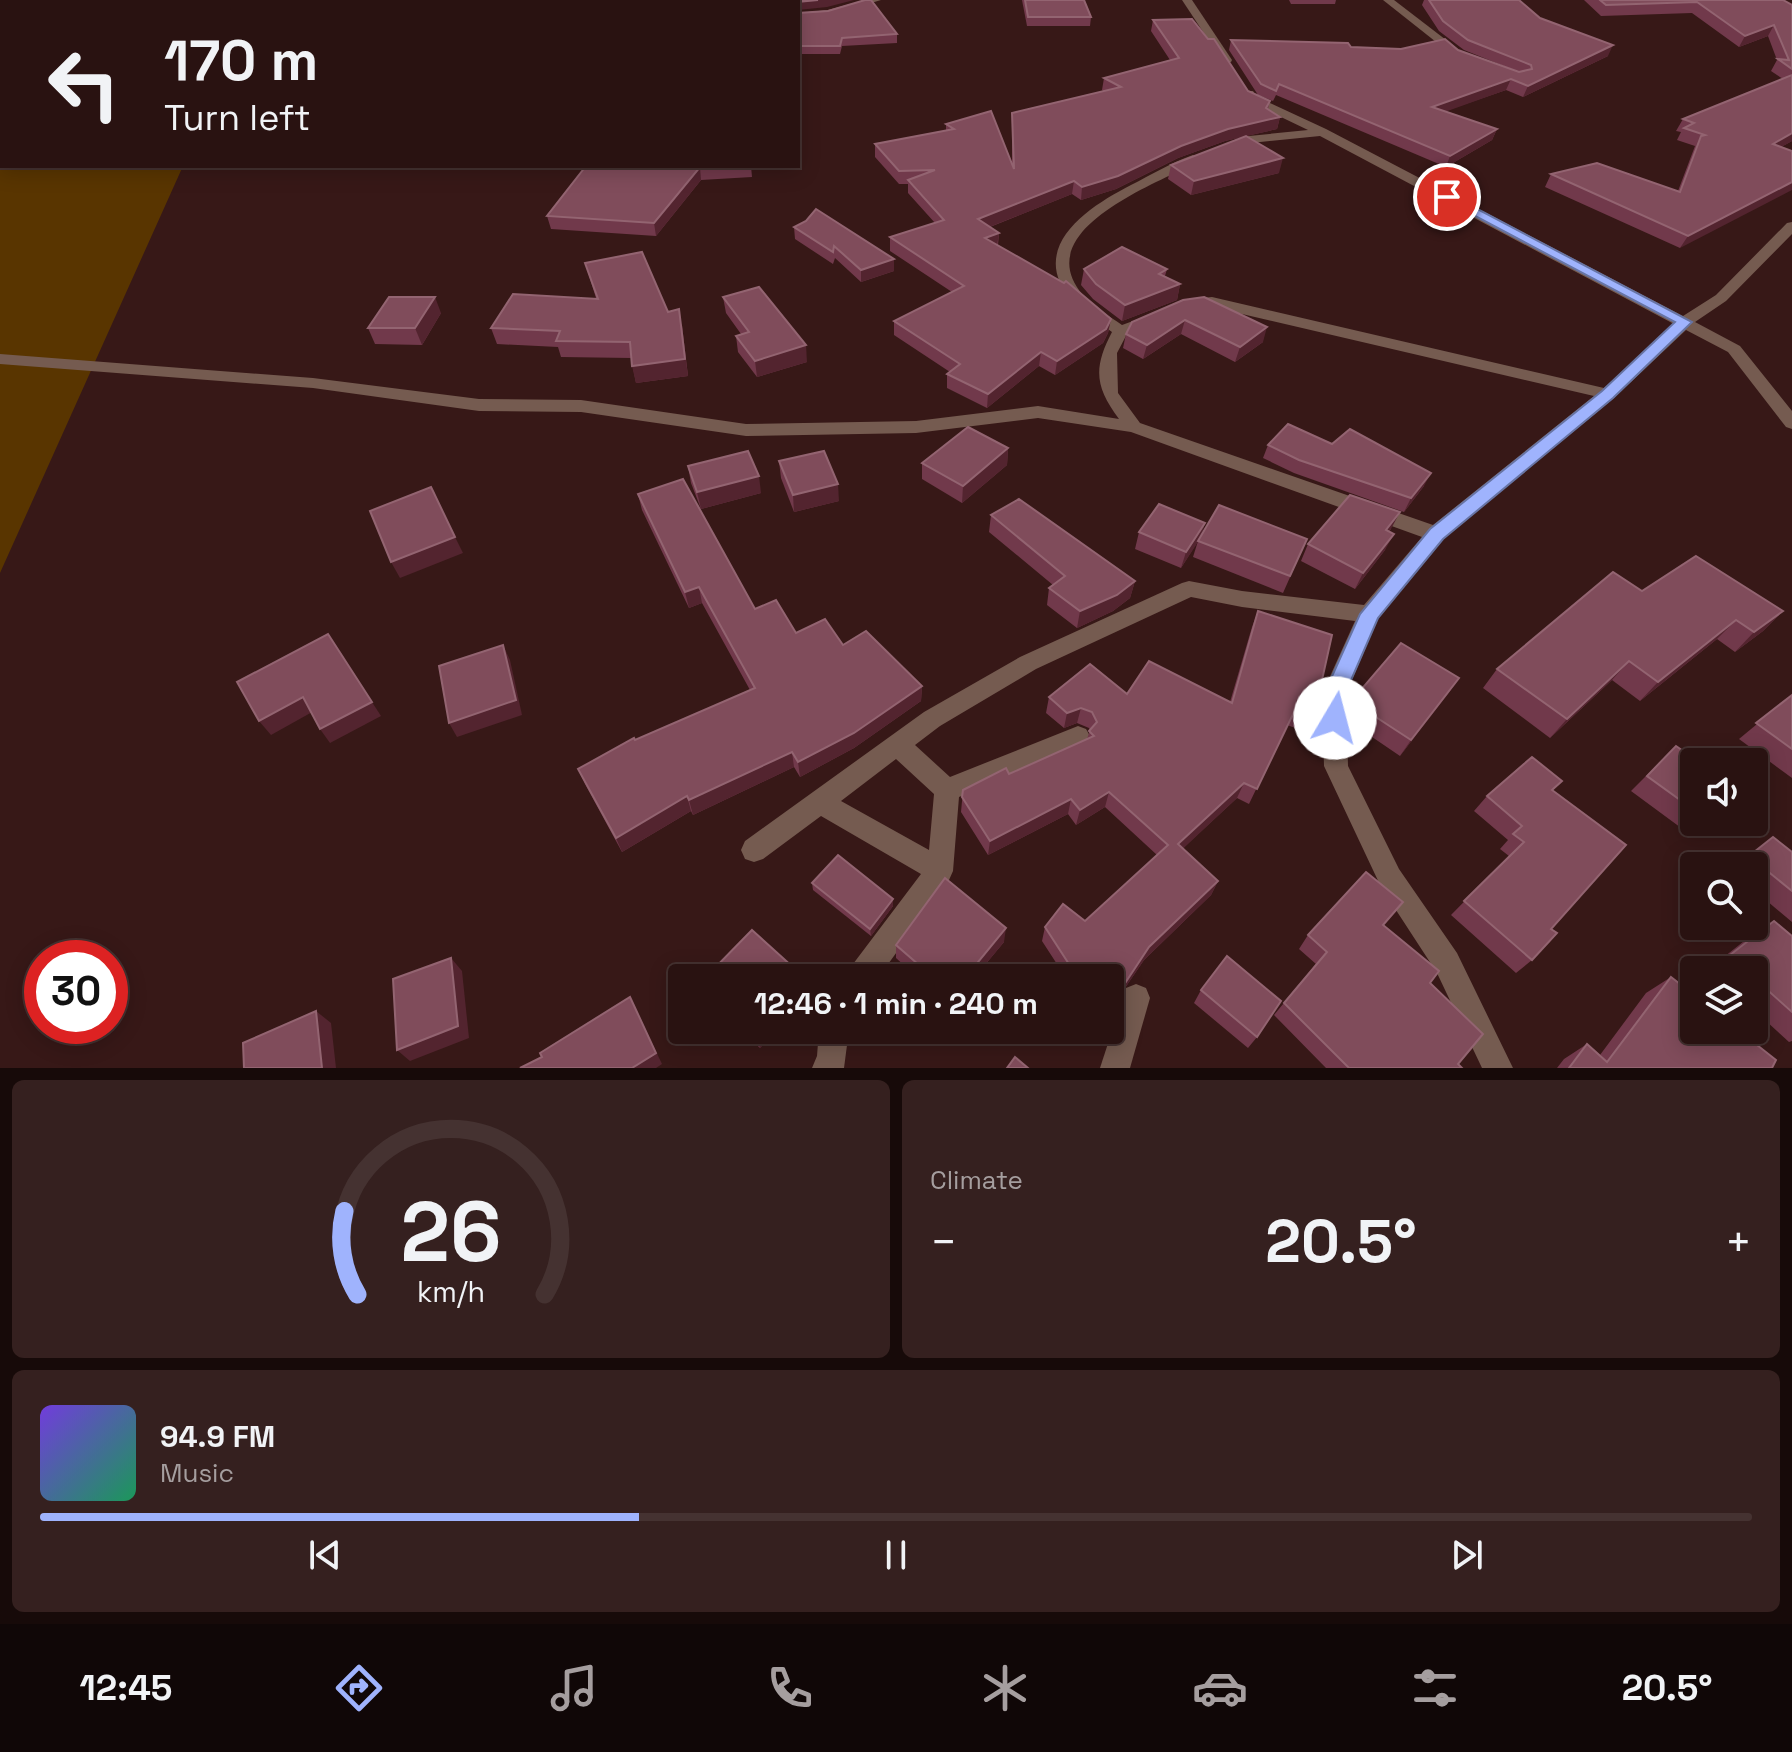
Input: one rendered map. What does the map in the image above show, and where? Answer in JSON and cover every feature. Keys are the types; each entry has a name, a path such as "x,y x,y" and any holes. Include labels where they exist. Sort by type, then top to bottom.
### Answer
{"street":[{"path":"800,16 828,13 876,0"},
{"path":"1187,0 1231,66"},
{"path":"1388,0 1459,55 1474,61"},
{"path":"1238,77 1252,99 1322,132 1734,349 1792,423"},
{"path":"1121,331 1074,294 1065,275 1064,255 1076,228 1098,210 1194,159 1249,140 1322,132"},
{"path":"1498,1068 1447,963 1390,878 1336,766 1334,694 1369,614 1436,534 1608,394 1685,322 1721,298 1792,226"},
{"path":"1175,307 1212,302 1608,394"},
{"path":"1134,427 1109,394 1109,353 1121,331 1148,319"},
{"path":"0,359 313,383 479,405 581,406 746,430 916,427 1038,412 1134,427 1436,534"},
{"path":"754,850 822,803 932,719 1028,663 1189,589 1242,599 1369,614"},
{"path":"947,790 1078,736"},
{"path":"898,745 947,790"},
{"path":"870,964 940,871 947,790"},
{"path":"822,803 940,871"},
{"path":"1115,1068 1136,998"},
{"path":"827,1068 832,1061 833,1044"}],"shaded area":[{"path":"0,168 182,168 0,573"}],"building":[{"path":"871,0 897,34 842,38 840,46 800,46 800,13 828,11"},
{"path":"1025,0 1084,0 1091,17 1028,17"},
{"path":"1429,0 1519,0 1540,18 1613,45 1528,86 1511,79 1432,107 1497,129 1450,156 1279,84 1276,91 1261,84 1231,40 1348,43 1351,47 1401,49 1445,39 1458,50 1519,72 1532,69 1531,65 1468,40 1443,21"},
{"path":"1600,0 1783,0 1792,5 1792,69 1778,59 1789,60 1774,25 1745,36 1697,2 1606,5"},
{"path":"1192,19 1208,39 1214,39 1248,91 1270,101 1266,108 1280,117 1228,129 1181,146 1118,176 1082,187 1074,181 978,219 999,233 985,238 1064,283 1066,281 1111,319 1106,329 1057,361 1041,352 988,394 947,374 960,364 894,321 964,286 890,237 944,220 908,180 935,170 899,171 875,144 954,129 946,124 991,111 1014,169 1012,113 1121,87 1104,78 1179,58 1153,20"},
{"path":"1792,75 1792,133 1773,144 1792,151 1792,182 1688,236 1551,174 1597,163 1680,192 1701,136 1705,135 1684,128 1694,123 1683,119"},
{"path":"1246,136 1283,158 1194,181 1171,165"},
{"path":"584,168 699,168 654,223 547,216"},
{"path":"816,209 894,259 861,270 834,246 833,252 794,227 806,221"},
{"path":"1122,247 1167,269 1159,274 1180,284 1125,305 1096,284 1084,269"},
{"path":"642,252 668,312 679,309 685,359 632,366 630,342 556,341 560,331 491,328 513,294 598,299 585,263"},
{"path":"759,287 806,345 755,361 736,336 749,332 723,297"},
{"path":"389,297 435,297 415,328 368,328"},
{"path":"1204,297 1267,327 1240,347 1185,320 1147,345 1126,334 1132,322 1183,300"},
{"path":"1288,424 1332,444 1350,429 1431,473 1411,498 1299,460 1268,445"},
{"path":"968,427 1008,448 963,486 922,463"},
{"path":"748,451 759,476 697,492 688,466"},
{"path":"824,451 838,484 793,495 779,461"},
{"path":"683,479 755,609 776,600 796,633 825,619 843,645 866,631 922,686 854,733 798,762 792,752 689,800 687,796 616,838 578,769 634,738 755,688 699,587 685,592 638,494"},
{"path":"431,487 455,537 391,562 370,511"},
{"path":"1350,495 1400,512 1386,530 1394,534 1363,573 1308,544"},
{"path":"1019,499 1135,581 1117,595 1080,611 1049,588 1065,576 991,515"},
{"path":"1159,504 1205,523 1186,552 1139,532"},
{"path":"1219,505 1307,539 1290,576 1198,541"},
{"path":"1696,556 1783,611 1754,632 1736,620 1658,682 1629,661 1567,719 1497,669 1613,572 1642,591"},
{"path":"1258,611 1332,635 1314,716 1295,710 1257,789 1244,783 1178,844 1218,881 1149,947 1124,985 1124,964 1069,964 1045,927 1063,904 1085,921 1168,845 1109,792 1080,810 1071,799 990,841 962,797 963,790 1006,768 1009,774 1094,736 1089,731 1097,722 1092,712 1081,708 1067,713 1049,697 1090,664 1127,694 1149,661 1232,703"},
{"path":"328,634 372,702 320,729 303,697 259,721 237,682"},
{"path":"1401,643 1459,678 1411,740 1359,706 1359,692"},
{"path":"503,645 516,700 449,723 439,666"},
{"path":"1792,695 1792,749 1756,723"},
{"path":"1676,746 1680,749 1680,800 1647,776"},
{"path":"1532,757 1562,781 1552,790 1626,845 1551,929 1557,933 1532,960 1464,901 1524,842 1513,834 1522,826 1487,796"},
{"path":"1773,837 1792,852 1792,891 1768,871 1768,852 1754,852"},
{"path":"838,855 893,899 870,929 812,883"},
{"path":"1366,872 1403,902 1383,925 1439,971 1430,983 1483,1034 1458,1064 1462,1068 1349,1068 1284,1003 1327,952 1308,935"},
{"path":"945,878 1006,928 976,964 918,964 896,945"},
{"path":"1774,921 1792,936 1792,1012 1768,991 1768,956 1730,955 1749,940 1768,940 1768,926"},
{"path":"752,930 790,964 719,964"},
{"path":"1227,956 1281,1001 1257,1037 1201,990"},
{"path":"451,958 458,1026 397,1050 393,979"},
{"path":"1671,977 1680,984 1680,1044 1756,1044 1776,1060 1772,1068 1569,1068 1587,1044 1607,1062"},
{"path":"630,997 656,1053 632,1068 520,1068 542,1057 540,1053"},
{"path":"316,1011 322,1068 244,1068 243,1043"},
{"path":"1015,1057 1028,1068 1007,1068"}],"route":[{"path":"1335,718 1334,694 1369,614 1436,534 1608,394 1685,322 1447,197"}]}
